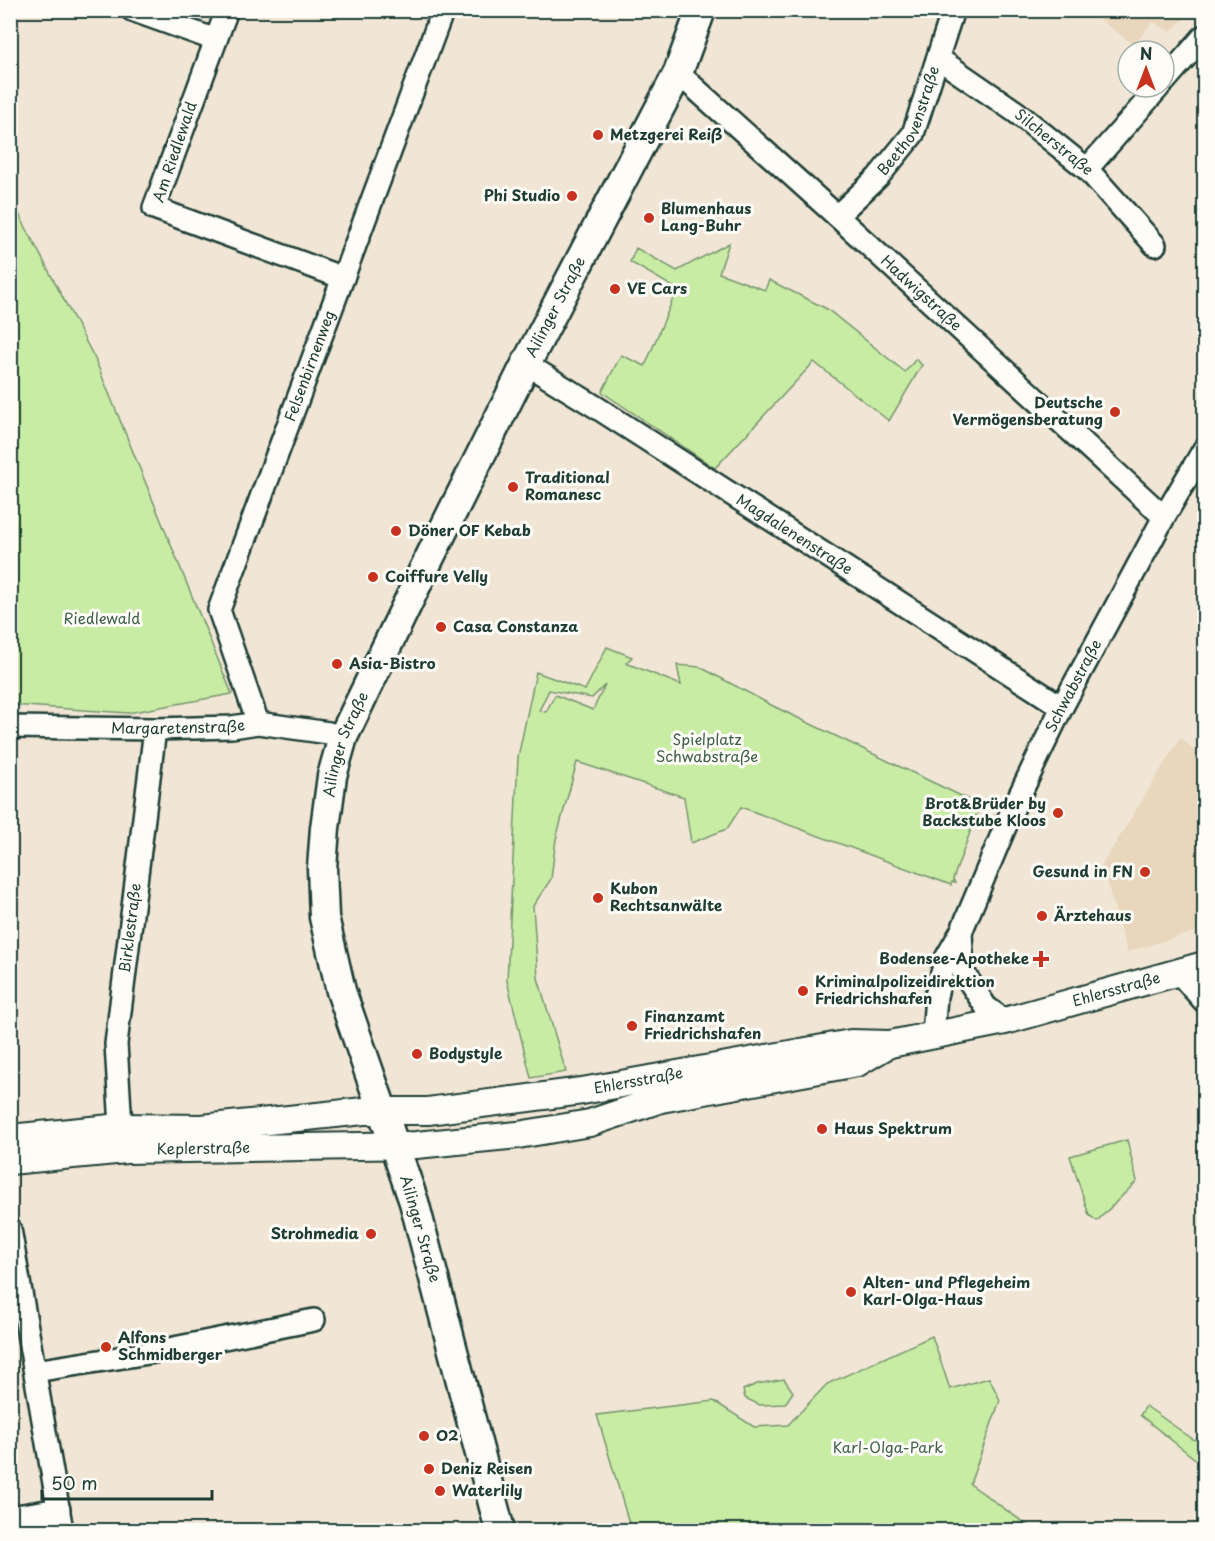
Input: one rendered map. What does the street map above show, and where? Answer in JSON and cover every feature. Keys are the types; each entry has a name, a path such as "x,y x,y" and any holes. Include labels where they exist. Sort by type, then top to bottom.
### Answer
{"main road":[{"name":"Ailinger Straße","path":"501,1530 414,1202 340,991 324,917 322,868 324,828 332,776 343,737 526,364 678,74 701,10"}],"street":[{"path":"132,10 216,40"},
{"name":"Am Riedlewald","path":"227,10 154,208 343,279"},
{"name":"Felsenbirnenweg","path":"258,723 219,610 443,10"},
{"name":"Beethovenstraße","path":"837,216 878,177 913,134 953,10"},
{"path":"1176,68 1204,36"},
{"name":"Silcherstraße","path":"939,59 1016,112 1087,169 1155,245"},
{"name":"Hadwigstraße","path":"678,74 837,216 1164,517"},
{"path":"1087,169 1149,99"},
{"name":"Magdalenenstraße","path":"526,364 1062,707"},
{"name":"Schwabstraße","path":"933,1036 936,996 946,958 961,933 1011,813 1062,707 1164,517 1204,449"},
{"name":"Margaretenstraße","path":"10,728 155,729 232,727 258,723 343,737"},
{"name":"Birklestraße","path":"121,1127 116,1044 155,729"},
{"name":"Schwabstraße","path":"961,933 963,972 986,1007 1005,1021"},
{"name":"Ehlersstraße","path":"384,1112 428,1111 526,1099 851,1043 890,1044 1005,1021 1204,965"},
{"path":"1179,973 1204,1001"},
{"name":"Ehlersstraße","path":"395,1145 518,1135 590,1123 661,1100 857,1063 890,1044"},
{"name":"Keplerstraße","path":"10,1138 121,1127 202,1128 347,1113 384,1112"},
{"name":"Keplerstraße","path":"10,1161 126,1150 395,1145"},
{"path":"10,1229 16,1300 35,1371 62,1530"},
{"path":"35,1371 149,1353 314,1320"},
{"path":"10,1517 59,1509"}],"shaded area":[{"path":"1088,11 1193,11 1170,32 1153,22 1139,39 1126,39"},
{"path":"1181,737 1204,762 1204,929 1127,952 1102,865"}],"green space":[{"name":"Riedlewald","path":"11,199 95,359 232,694 128,713 11,705"},
{"path":"729,243 719,273 765,290 769,280 827,309 905,372 916,359 922,365 889,421 814,362 715,468 602,392 621,355 645,366 677,289 630,262 636,248 677,271"},
{"name":"Spielplatz Schwabstraße","path":"607,647 632,657 626,663 681,685 677,665 700,667 773,706 980,805 953,879 955,883 952,882 951,885 741,807 727,829 691,843 684,797 577,762 556,839 551,879 533,906 538,978 566,1072 531,1078 507,981 518,757 536,672 585,690","holes":["605,685 593,710 555,695 546,712 539,711 549,690 592,698"]},
{"path":"1127,1140 1137,1181 1097,1221 1089,1215 1070,1156"},
{"name":"Karl-Olga-Park","path":"932,1336 950,1389 989,1378 1000,1400 970,1484 1034,1530 631,1530 597,1415 714,1401 754,1427 788,1425 827,1384"},
{"path":"784,1379 793,1392 785,1404 760,1405 745,1398 743,1390 757,1384"},
{"path":"1146,1406 1194,1440 1204,1437 1204,1466 1140,1415"}],"place":[{"name":"Metzgerei Reiß","path":"598,135"},
{"name":"Phi Studio","path":"572,196"},
{"name":"Blumenhaus Lang-Buhr","path":"649,218"},
{"name":"VE Cars","path":"615,289"},
{"name":"Deutsche Vermögensberatung","path":"1115,412"},
{"name":"Traditional Romanesc","path":"513,487"},
{"name":"Döner OF Kebab","path":"396,531"},
{"name":"Coiffure Velly","path":"373,577"},
{"name":"Casa Constanza","path":"441,627"},
{"name":"Asia-Bistro","path":"337,664"},
{"name":"Brot&Brüder by Backstube Kloos","path":"1058,813"},
{"name":"Gesund in FN","path":"1145,872"},
{"name":"Kubon Rechtsanwälte","path":"598,898"},
{"name":"Ärztehaus","path":"1042,916"},
{"name":"Bodensee-Apotheke","path":"1041,959"},
{"name":"Kriminalpolizeidirektion Friedrichshafen","path":"803,991"},
{"name":"Finanzamt Friedrichshafen","path":"632,1026"},
{"name":"Bodystyle","path":"417,1054"},
{"name":"Haus Spektrum","path":"822,1129"},
{"name":"Strohmedia","path":"371,1234"},
{"name":"Alten- und Pflegeheim Karl-Olga-Haus","path":"851,1292"},
{"name":"Alfons Schmidberger","path":"106,1347"},
{"name":"O2","path":"424,1436"},
{"name":"Deniz Reisen","path":"429,1469"},
{"name":"Waterlily","path":"440,1491"}]}
